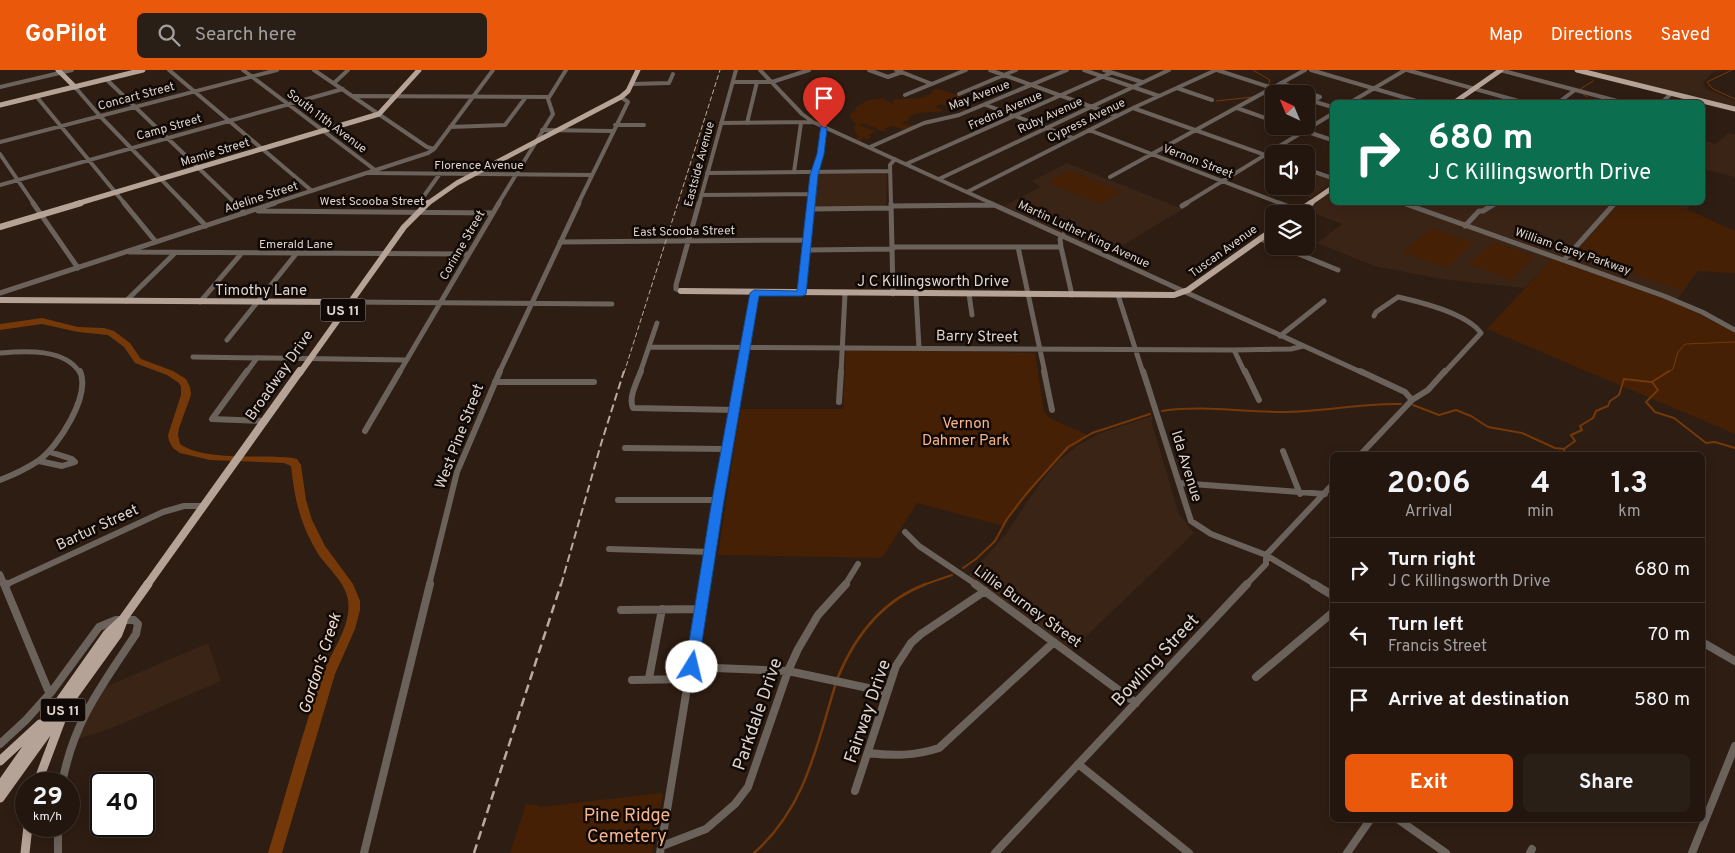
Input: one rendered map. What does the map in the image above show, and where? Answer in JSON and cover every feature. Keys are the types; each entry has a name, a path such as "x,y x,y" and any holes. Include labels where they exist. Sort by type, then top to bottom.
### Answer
{"main road":[{"path":"0,105 106,79 130,71 142,70"},
{"path":"379,114 419,70"},
{"name":"US 11","path":"614,101 627,93 638,70"},
{"path":"1458,100 1501,70"},
{"path":"1577,70 1693,100"},
{"path":"59,71 75,87"},
{"name":"Broadway Drive","path":"0,786 107,634 124,619 399,232 428,203 473,174 614,101"},
{"path":"1705,103 1735,109"},
{"name":"Mamie Street","path":"0,227 379,114"},
{"path":"1307,205 1330,189"},
{"name":"Tuscan Avenue","path":"1185,292 1265,235"},
{"name":"J C Killingsworth Drive","path":"680,291 802,294 1072,295 1174,295 1185,292"},
{"name":"Timothy Lane","path":"0,300 349,302"},
{"name":"Broadway Drive","path":"0,798 118,634 124,619"},
{"path":"42,772 67,704"},
{"path":"0,761 53,712"},
{"path":"25,853 27,837"}],"street":[{"path":"0,87 59,71 72,70"},
{"path":"170,70 312,191"},
{"name":"South 11th Avenue","path":"243,70 375,170"},
{"name":"Concart Street","path":"0,142 277,70"},
{"path":"314,70 434,149 493,70"},
{"path":"334,83 348,70"},
{"path":"353,96 549,97 566,70"},
{"name":"Eastside Avenue","path":"680,291 676,289 676,285 736,70"},
{"name":"Martin Luther King Avenue","path":"760,70 802,114 814,122 1405,392 1412,400"},
{"path":"733,82 772,82 809,70"},
{"path":"869,70 888,77 902,72"},
{"path":"896,70 932,84"},
{"path":"905,95 966,70"},
{"path":"990,70 1117,116"},
{"path":"959,94 1016,70"},
{"name":"May Avenue","path":"870,147 924,123 959,115 986,105 1067,70"},
{"path":"1084,70 1159,96"},
{"path":"1104,70 1142,82"},
{"name":"Ruby Avenue","path":"938,178 1169,70"},
{"path":"1216,70 1265,85"},
{"name":"Cypress Avenue","path":"967,192 1133,108 1216,70"},
{"path":"1278,85 1305,70"},
{"path":"1311,70 1413,100"},
{"path":"1354,100 1406,70 1515,100"},
{"path":"1501,70 1613,100"},
{"name":"Fredna Avenue","path":"906,164 1111,72"},
{"path":"632,84 669,83 673,74"},
{"path":"106,79 245,213"},
{"path":"747,123 757,82"},
{"path":"1281,83 1287,85"},
{"path":"75,87 100,116 206,226"},
{"path":"1177,88 1212,100"},
{"name":"Camp Street","path":"0,185 343,89"},
{"path":"1561,100 1575,90"},
{"path":"1110,178 1265,92"},
{"path":"1664,100 1671,94"},
{"path":"36,96 156,242"},
{"path":"450,127 505,125 526,97"},
{"name":"Corinne Street","path":"365,431 553,112 548,101 549,97"},
{"path":"614,101 622,104 624,107 628,101 621,97"},
{"path":"1315,102 1330,106"},
{"path":"986,105 1073,138"},
{"name":"West Pine Street","path":"364,853 457,472 495,382 624,107"},
{"path":"1133,108 1265,155"},
{"path":"1237,108 1265,118"},
{"path":"1315,125 1330,115"},
{"path":"721,123 814,122"},
{"path":"794,172 801,123"},
{"path":"615,125 644,125"},
{"path":"802,294 815,171 820,154 822,130 825,127"},
{"path":"542,130 612,131"},
{"name":"Vernon Street","path":"1089,130 1280,205"},
{"path":"1315,134 1330,139"},
{"path":"1282,145 1298,135"},
{"name":"Adeline Street","path":"0,293 426,154 434,149"},
{"path":"0,154 78,268"},
{"path":"1182,206 1265,156"},
{"path":"893,294 890,163 896,159"},
{"path":"707,173 890,171"},
{"path":"1315,172 1330,177"},
{"name":"Florence Avenue","path":"365,173 592,176"},
{"path":"428,203 421,200 438,175"},
{"path":"701,194 812,194"},
{"path":"811,209 996,205"},
{"name":"William Carey Parkway","path":"1408,205 1676,301 1735,330"},
{"path":"1465,226 1492,205"},
{"path":"1564,260 1613,205"},
{"name":"West Scooba Street","path":"252,211 493,213"},
{"path":"1063,236 1060,239 1061,247 1072,295"},
{"path":"1260,239 1265,241"},
{"name":"East Scooba Street","path":"560,242 808,240"},
{"path":"1018,247 1052,410"},
{"path":"807,250 1061,247"},
{"name":"Emerald Lane","path":"125,252 468,254"},
{"path":"126,301 175,253"},
{"path":"200,302 242,254"},
{"path":"227,340 296,254"},
{"path":"1301,255 1338,270"},
{"path":"661,850 754,293"},
{"path":"838,402 843,348 844,294"},
{"path":"916,294 919,348"},
{"path":"970,294 972,315"},
{"name":"Ida Avenue","path":"1118,295 1189,517 1197,526 1211,534 1266,555 1330,594"},
{"path":"1363,452 1412,400 1428,390 1481,331 1477,327 1440,310 1398,297 1376,312 1374,316"},
{"path":"1280,336 1324,301"},
{"name":"Timothy Lane","path":"349,302 612,304"},
{"path":"657,323 632,397 631,404 633,408 735,410"},
{"name":"Barry Street","path":"650,347 1234,350 1291,349 1303,346"},
{"path":"1234,350 1259,400"},
{"path":"0,353 49,354 65,360 76,366 82,375 84,386 64,433 50,452 38,461 0,480"},
{"path":"193,357 406,360"},
{"path":"257,358 212,419 265,421"},
{"path":"495,382 594,382"},
{"path":"625,448 727,449"},
{"path":"1283,451 1300,494"},
{"path":"38,461 60,467 67,467 75,462 72,459 50,452"},
{"path":"1179,483 1300,494 1325,494"},
{"name":"Bowling Street","path":"995,853 1266,564 1266,555 1330,488"},
{"path":"618,500 718,500"},
{"name":"Bartur Street","path":"5,585 163,512 184,506 204,506"},
{"name":"Lillie Burney Street","path":"905,532 920,546 985,591 1136,703"},
{"path":"609,549 711,552"},
{"name":"Parkdale Drive","path":"661,850 706,829 735,804 748,787 788,671 809,628 818,615 845,586 858,564"},
{"path":"0,574 48,690 52,691"},
{"name":"Fairway Drive","path":"855,792 896,666 911,643 985,591"},
{"path":"649,678 662,609"},
{"path":"621,610 701,609"},
{"path":"1256,677 1330,615"},
{"path":"0,744 26,720 52,691 97,629 109,622 124,619 134,620 138,624 136,634 80,719 69,747 64,772"},
{"path":"868,753 903,757 939,748 1054,642"},
{"path":"1705,644 1735,661"},
{"path":"692,667 788,671 887,692"},
{"path":"632,680 649,678 689,679"},
{"path":"1705,815 1735,746"},
{"path":"1078,764 1188,853"},
{"path":"1347,853 1369,822"},
{"path":"1402,822 1446,853"},
{"path":"1692,853 1703,822"},
{"path":"58,837 58,853"}],"shaded area":[{"path":"1580,70 1724,70 1712,73 1703,83 1706,89 1735,101 1735,108"},
{"path":"1729,133 1735,134 1735,177 1705,170 1705,141 1715,144"},
{"path":"1067,163 1183,209 1108,254 1004,206 1040,187 1032,181"},
{"path":"816,172 887,173 886,207 813,207"},
{"path":"1315,173 1330,179 1330,184 1311,198 1303,195 1315,195"},
{"path":"1330,189 1330,205 1691,205 1687,210 1735,231 1735,273 1698,271 1676,301 1555,257 1524,288 1441,279 1374,266 1317,243 1342,224 1315,214 1315,205 1308,205"},
{"path":"1152,416 1152,424 1179,514 1194,533 1072,650 968,576 1005,535 1038,486 1058,461 1077,446 1101,433"},
{"path":"208,643 221,681 112,728 75,740 105,687"}],"green space":[{"path":"938,89 957,95 959,97 948,103 963,111 941,104 937,105 935,107 946,111 918,113 909,117 908,121 902,122 904,125 915,125 906,130 891,126 884,129 888,131 880,131 860,123 860,126 877,131 868,135 872,137 866,139 863,137 861,141 855,139 859,137 854,130 856,125 851,119 850,114 855,111 857,106 869,100 883,98 893,104 893,100 918,98 933,92 932,90"},
{"path":"1069,170 1121,192 1100,204 1047,182"},
{"path":"1618,205 1670,205 1686,209 1735,231 1735,273 1698,271 1682,291 1576,253"},
{"path":"1432,228 1473,243 1445,268 1403,252"},
{"path":"1494,242 1535,257 1510,280 1468,263"},
{"path":"1553,258 1681,305 1735,333 1735,434 1487,329"},
{"name":"Vernon Dahmer Park","path":"846,348 1035,353 1044,412 1050,418 1090,436 1059,456 1003,526 917,503 882,558 718,555 740,409 843,409"},
{"name":"Pine Ridge Cemetery","path":"663,794 652,853 510,853 526,804 540,807"}],"waterway":[{"path":"1253,70 1270,80 1268,85"},
{"path":"1732,70 1707,82 1713,89 1735,99"},
{"path":"1579,90 1593,81"},
{"path":"1582,93 1587,97"},
{"path":"1216,101 1253,97"},
{"name":"Gordon's Creek","path":"0,327 42,321 78,329 111,333 127,345 138,361 170,373 182,381 186,387 185,400 173,435 176,446 183,451 210,457 293,461 296,465 300,500 306,520 321,549 349,587 354,601 354,610 350,629 329,674 275,853"},
{"path":"1667,373 1673,369 1678,352 1685,344 1735,342"},
{"path":"1669,371 1652,382 1658,390 1646,402 1655,412 1674,418 1706,443 1715,442 1735,448"},
{"path":"1564,449 1575,441 1571,435 1582,430 1580,426 1593,418 1596,411 1608,406 1610,401 1619,395 1624,379 1651,382"},
{"path":"1162,411 1207,409 1297,412 1401,404"},
{"path":"1413,405 1439,415 1456,410 1471,416 1488,427 1522,433 1555,448 1564,449"},
{"path":"963,568 976,559 995,541 1007,519 1026,494 1068,447 1092,433 1150,414"},
{"path":"923,585 952,575"},
{"path":"838,677 853,647 872,621 896,600 926,584"},
{"path":"754,853 786,817 797,797 814,754 835,686"}],"railway":[{"path":"624,373 720,70"},
{"path":"561,585 624,371"},
{"path":"474,853 561,584"}],"route":[{"path":"692,667 718,500 754,293 802,294 814,175 820,154 822,130 824,128"}]}
